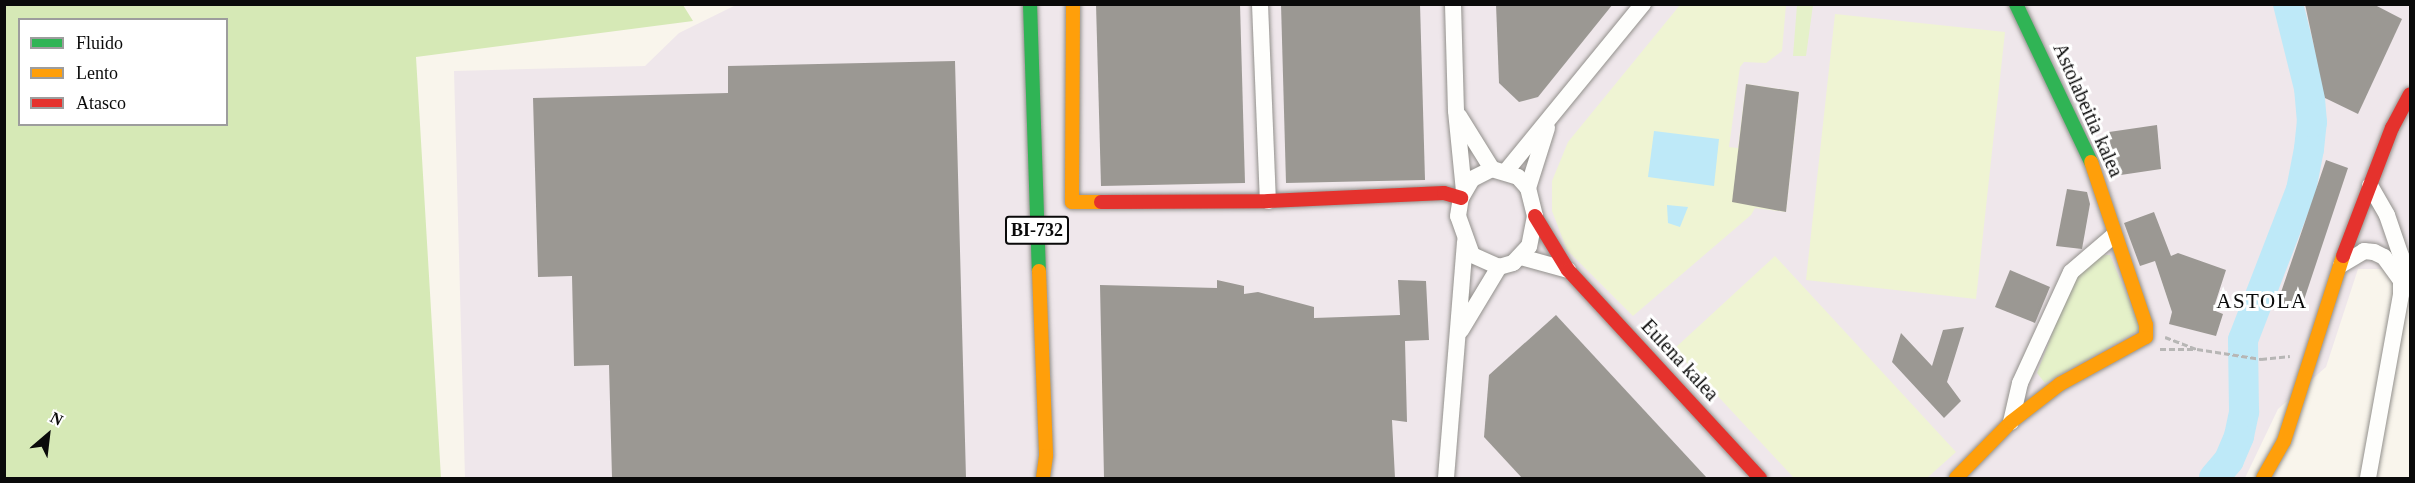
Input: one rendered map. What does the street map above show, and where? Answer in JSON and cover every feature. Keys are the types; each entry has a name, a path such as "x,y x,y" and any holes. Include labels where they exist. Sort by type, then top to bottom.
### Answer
{"street":[{"name":"BI-732","path":"1030,4 1046,456 1043,478"},
{"path":"1073,4 1071,202 1268,201 1444,193 1462,195"},
{"path":"1260,4 1268,201"},
{"path":"1454,4 1456,111 1462,195 1458,216 1465,242 1472,255 1499,267"},
{"path":"1462,195 1472,179 1499,170 1549,121 1643,4"},
{"name":"Astolabeitia kalea","path":"2012,423 2060,384 2146,337 2146,325 2113,236 2097,174 2016,4"},
{"path":"2263,478 2284,441 2341,265 2392,128 2410,94"},
{"path":"1456,111 1499,170 1528,188"},
{"path":"1459,333 1499,267 1521,257 1535,232 1535,216 1528,188 1549,121"},
{"path":"2368,478 2401,280 2401,256 2393,232 2370,186"},
{"path":"1423,195 1458,216"},
{"name":"Eulena kalea","path":"1535,216 1568,270 1760,478"},
{"path":"1956,478 2012,423 2020,383 2071,272 2113,236"},
{"path":"1446,478 1465,242"},
{"path":"2341,265 2364,251 2374,252 2384,257 2401,280"},
{"path":"1521,257 1568,270"},
{"name":"BI-732","path":"1046,456 1051,478"}],"path":[{"path":"2159,335 2197,349 2261,359"}],"shaded area":[{"path":"738,4 2410,5 2410,269 2358,269 2326,367 2278,409 2245,478 465,478 454,71 645,66 679,33"}],"green space":[{"path":"5,5 683,5 693,21 416,57 441,478 5,478"},
{"path":"1680,5 1786,5 1782,51 1766,63 1744,62 1740,67 1729,147 1738,148 1746,84 1799,92 1786,212 1755,208 1751,215 1633,316 1567,250 1552,211 1552,181 1568,142"},
{"path":"1797,5 1813,5 1806,56 1793,56"},
{"path":"1835,14 2005,32 1976,299 1806,280"},
{"path":"2102,255 2110,255 2141,329 2045,383 2037,373 2073,279"},
{"path":"1775,256 1956,452 1927,478 1794,478 1674,349"}],"water":[{"path":"1654,131 1719,139 1714,186 1648,177"},
{"path":"1667,205 1688,207 1680,227 1668,223"}],"building":[{"path":"1096,4 1240,4 1245,183 1101,186"},
{"path":"1281,4 1420,4 1425,180 1286,183"},
{"path":"1496,4 1613,4 1538,97 1519,102 1499,83"},
{"path":"2305,4 2373,4 2402,19 2358,114 2325,98"},
{"path":"955,61 966,478 612,478 609,365 574,366 572,276 538,277 533,98 728,93 728,66"},
{"path":"1746,84 1799,92 1786,212 1732,202"},
{"path":"2157,125 2161,169 2114,176 2109,132"},
{"path":"2326,160 2348,168 2302,306 2293,303 2291,309 2277,304"},
{"path":"2067,189 2087,192 2090,204 2082,249 2056,246"},
{"path":"2154,212 2171,256 2178,253 2226,270 2213,310 2223,314 2216,336 2169,324 2172,312 2155,261 2140,266 2124,223"},
{"path":"2010,270 2050,287 2035,323 1995,307"},
{"path":"1217,280 1244,286 1244,294 1258,292 1314,307 1314,318 1400,315 1398,280 1426,281 1429,340 1405,341 1407,422 1392,420 1395,478 1104,478 1100,285 1217,288"},
{"path":"1556,315 1707,478 1522,478 1484,437 1489,375"},
{"path":"1964,327 1947,382 1961,401 1944,418 1892,362 1901,333 1932,366 1943,330"}],"waterway":[{"path":"2214,478 2229,460 2239,436 2244,412 2243,340 2301,190 2309,149 2312,122 2309,88 2288,4"}],"traffic: fast":[{"path":"1030,4 1039,271"},
{"path":"2016,4 2091,162"}],"traffic: slow":[{"path":"1073,4 1072,202 1101,202"},
{"path":"1956,478 2011,422 2060,384 2146,337 2146,325 2091,162"},
{"path":"2263,478 2284,441 2343,256"},
{"path":"1039,271 1046,456 1043,478"}],"traffic: jam":[{"path":"2343,256 2392,128 2410,94"},
{"path":"1101,202 1268,201 1444,193 1461,198"},
{"path":"1535,216 1568,270 1760,478"}],"district":[{"name":"ASTOLA","path":"2262,301"}]}
